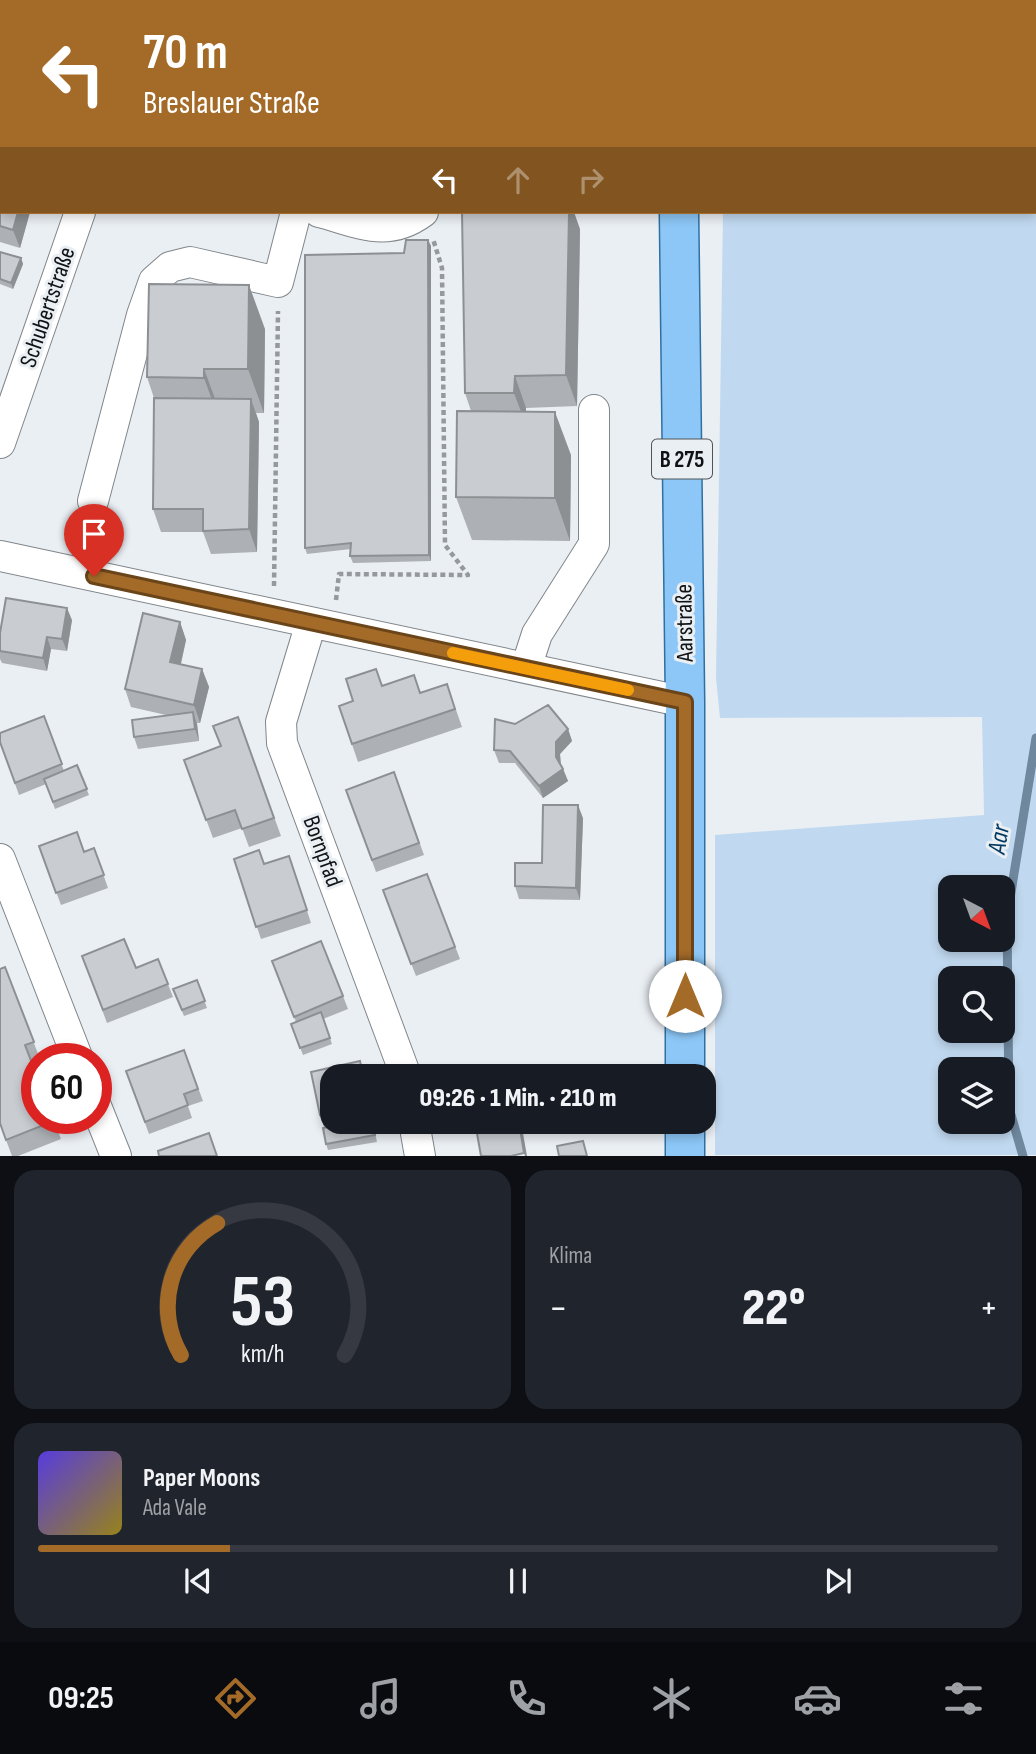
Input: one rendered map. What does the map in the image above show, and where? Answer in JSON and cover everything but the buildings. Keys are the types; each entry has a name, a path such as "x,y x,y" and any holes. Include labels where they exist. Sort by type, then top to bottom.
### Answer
{"main road":[{"name":"Aarstraße","path":"679,214 685,702 685,1064"},
{"path":"685,1134 685,1156"}],"street":[{"name":"Schubertstraße","path":"0,443 79,214"},
{"path":"93,501 142,315 154,281 170,267 190,262 278,282 295,214"},
{"path":"326,214 386,228 407,223 427,223"},
{"path":"526,668 537,634 594,544 594,410"},
{"path":"0,556 685,702"},
{"name":"Bornpfad","path":"322,625 281,722 282,743 402,1064"},
{"path":"0,859 72,1043"},
{"path":"107,1134 116,1156"},
{"path":"416,1134 420,1156"}],"path":[{"path":"322,625 339,575 468,575 445,544 442,268 427,223"},
{"path":"274,615 278,282"}],"shaded area":[{"path":"723,214 1036,214 1036,1155 715,1155 715,835 984,815 982,717 720,718 716,678"}],"waterway":[{"name":"Aar","path":"1023,1156 1009,1108 1007,917 1036,738"}],"slow traffic":[{"path":"453,653 628,690"}],"route":[{"path":"94,576 685,702 685,996"}]}
